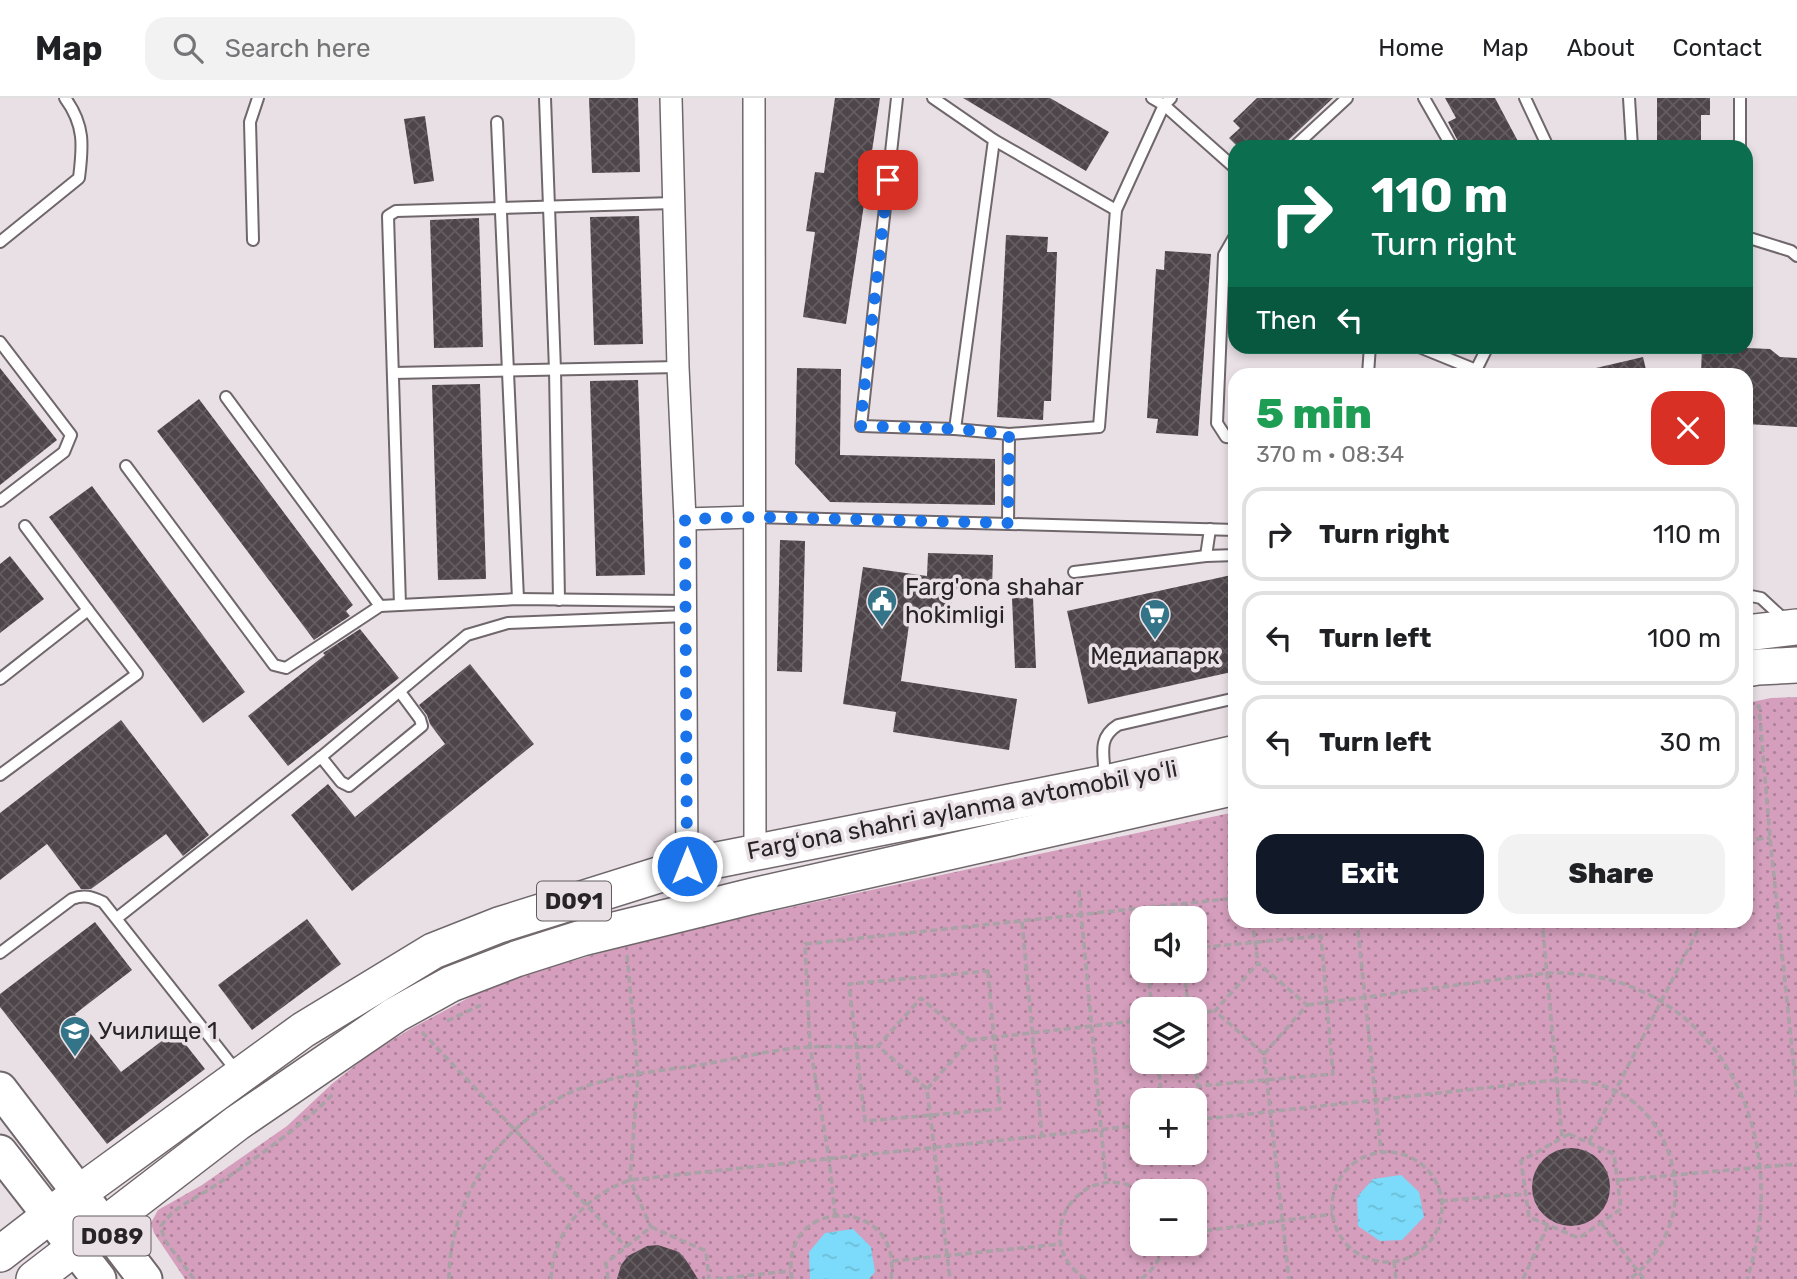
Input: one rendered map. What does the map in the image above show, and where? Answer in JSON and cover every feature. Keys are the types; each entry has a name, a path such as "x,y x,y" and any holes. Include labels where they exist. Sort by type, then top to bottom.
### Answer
{"highway":[{"path":"1753,632 1795,627"},
{"path":"1753,668 1797,665"},
{"name":"Fargʻona shahri aylanma avtomobil yoʻli","path":"34,1279 237,1123 395,1015 451,984 582,939 1195,779 1228,758"},
{"name":"Fargʻona shahri aylanma avtomobil yoʻli","path":"0,1254 303,1030 433,951 499,925 687,866 1105,783 1195,779 1228,785"}],"main road":[{"name":"D089","path":"0,1089 145,1279"},
{"name":"D089","path":"0,1153 99,1279"}],"street":[{"path":"671,98 685,519 687,866"},
{"path":"754,98 755,851"},
{"path":"685,519 754,517"}],"lane":[{"path":"0,242 79,178 83,144 74,111 65,98"},
{"path":"253,240 250,122 258,98"},
{"path":"545,98 555,370 559,600"},
{"path":"897,98 860,426 1009,434 1099,426 1116,210 1167,102"},
{"path":"933,98 994,140 1116,210"},
{"path":"1152,98 1167,102 1228,161"},
{"path":"1302,140 1347,98"},
{"path":"1424,98 1448,140"},
{"path":"1525,98 1545,140"},
{"path":"1629,98 1632,140"},
{"path":"1740,98 1740,140"},
{"path":"497,122 519,599"},
{"path":"955,429 994,140"},
{"path":"400,605 388,216 396,211 500,206 674,204"},
{"path":"1753,239 1791,251 1797,256"},
{"path":"1228,248 1224,255 1217,424 1228,437"},
{"path":"1224,255 1228,257"},
{"path":"0,342 71,435 64,452 0,502"},
{"path":"1435,354 1467,368"},
{"path":"393,373 678,367"},
{"path":"226,397 380,606"},
{"path":"1008,523 1009,434"},
{"path":"126,466 274,665 286,668 380,606 519,599 686,609"},
{"path":"754,517 1228,530"},
{"path":"0,775 137,674 25,526"},
{"path":"1206,556 1210,530"},
{"path":"1074,572 1228,555"},
{"path":"1753,596 1761,598 1795,627"},
{"path":"117,918 321,757 467,635 508,623 686,609"},
{"path":"0,678 88,610"},
{"path":"321,757 341,782 349,786 422,726 420,719 400,692"},
{"path":"1105,783 1104,741 1107,732 1118,725 1228,700"},
{"path":"0,953 79,896 91,896 103,902 241,1076"}],"path":[{"path":"1753,707 1759,706 1797,1097"},
{"path":"1753,839 1770,838"},
{"path":"1079,890 1107,1182"},
{"path":"1167,906 1228,899"},
{"path":"835,1215 829,1158 810,1046 805,944 1130,910"},
{"path":"1022,921 1042,1136"},
{"path":"1253,928 1258,963 1307,1005"},
{"path":"1358,928 1381,1152"},
{"path":"1543,928 1562,1137"},
{"path":"1589,1142 1699,928"},
{"path":"1196,1074 1198,1086 1333,1074 1321,936 1207,947"},
{"path":"627,955 638,1075 630,1180 651,1227 706,1251 709,1279"},
{"path":"1207,1012 1215,1011 1258,963"},
{"path":"988,971 994,1037 1000,1109 865,1121 849,984 988,971"},
{"path":"1264,1054 1307,1005 1568,972 1619,981 1663,999 1689,1016 1709,1034"},
{"path":"449,1279 453,1239 460,1214 483,1167 514,1130 560,1097 609,1079 810,1046 878,1046 921,998 970,1040"},
{"path":"446,1021 482,1004"},
{"path":"1215,1011 1264,1054 1289,1279"},
{"path":"927,1089 970,1040 1130,1022"},
{"path":"434,1027 422,1032 626,1247"},
{"path":"878,1046 927,1089 950,1279"},
{"path":"1207,1119 1556,1080 1584,1081 1616,1091 1643,1111 1655,1126 1672,1161 1674,1176 1675,1199 1666,1236 1656,1252 1630,1279"},
{"path":"194,1279 164,1239 161,1226 169,1213 214,1187 260,1154 339,1087"},
{"path":"551,1279 554,1256 570,1222 585,1205 612,1186 630,1180 1130,1126"},
{"path":"1569,1134 1589,1142 1615,1154 1621,1209 1579,1238 1529,1217 1521,1161 1569,1134"},
{"path":"1381,1152 1394,1152 1419,1162 1436,1182 1441,1201 1441,1220 1428,1244 1418,1252 1394,1261 1380,1261 1356,1251 1339,1232 1333,1214 1334,1193 1347,1170 1368,1155 1381,1152"},
{"path":"1769,1158 1770,1168"},
{"path":"1618,1180 1797,1164"},
{"path":"1086,1279 1072,1267 1060,1244 1060,1230 1068,1206 1085,1189 1107,1182 1122,1182 1130,1186"},
{"path":"1441,1201 1526,1194"},
{"path":"1207,1230 1333,1214"},
{"path":"792,1279 792,1253 803,1232 823,1218 835,1215 859,1218 870,1224 887,1242 892,1261 891,1279"},
{"path":"1601,1223 1644,1279"},
{"path":"1523,1279 1548,1225"},
{"path":"608,1279 606,1263 651,1227"},
{"path":"1747,1279 1762,1240"},
{"path":"892,1261 1060,1244"},
{"path":"1141,1279 1152,1270 1160,1256"},
{"path":"1394,1261 1395,1279"},
{"path":"716,1279 791,1271"}],"shaded area":[{"path":"1797,697 1797,1279 185,1279 154,1233 151,1223 158,1210 202,1185 287,1126 333,1083 371,1053 474,995 539,970 676,932 1228,814 1228,928 1753,928 1753,702"}],"water":[{"path":"1401,1175 1419,1192 1424,1217 1402,1240 1380,1241 1358,1226 1357,1197 1373,1179"},
{"path":"853,1229 871,1247 875,1272 869,1279 810,1279 809,1252 825,1233"}],"building":[{"path":"589,98 638,98 640,172 592,173"},
{"path":"835,98 880,98 846,324 803,317 815,232 806,231 815,172 824,173"},
{"path":"963,98 1050,98 1109,132 1086,171"},
{"path":"1257,98 1333,98 1288,140 1231,140 1229,138 1240,128 1233,121"},
{"path":"1445,98 1495,98 1517,140 1457,140 1448,122 1456,118"},
{"path":"1657,98 1710,98 1710,115 1701,115 1701,140 1657,140"},
{"path":"425,116 434,181 414,184 404,119"},
{"path":"639,216 643,344 594,345 590,217"},
{"path":"479,218 483,347 434,348 430,220"},
{"path":"1006,235 1048,237 1047,252 1057,252 1051,401 1044,401 1043,420 997,417"},
{"path":"1165,251 1211,254 1198,436 1156,433 1158,419 1147,418 1156,269 1164,270"},
{"path":"1753,348 1770,349 1780,357 1797,358 1797,427 1753,424 1753,368 1701,368 1702,354 1753,354"},
{"path":"1643,357 1646,368 1596,368"},
{"path":"0,368 57,440 0,485"},
{"path":"797,368 841,369 840,455 995,459 995,505 830,502 795,464"},
{"path":"638,380 645,575 596,576 590,381"},
{"path":"480,384 486,579 438,580 432,385"},
{"path":"199,399 353,605 346,611 350,616 314,640 157,431"},
{"path":"92,486 245,692 203,723 49,517"},
{"path":"780,540 805,541 802,672 777,671"},
{"name":"Farg'ona shahar hokimligi","path":"928,553 993,555 992,591 952,589 951,613 911,611 901,681 1017,699 1009,750 893,732 896,712 843,704 863,567 927,576"},
{"path":"10,556 44,599 0,633 0,564"},
{"name":"Медиапарк","path":"1228,576 1228,673 1088,704 1067,611"},
{"path":"1033,597 1036,668 1015,668 1012,598"},
{"path":"360,629 399,678 288,766 248,716 325,655 323,653"},
{"path":"470,664 534,744 352,891 291,815 328,784 355,817 445,744 419,705"},
{"path":"121,720 209,835 183,856 166,834 91,889 81,889 47,844 0,880 0,813"},
{"path":"307,919 341,964 252,1030 218,985"},
{"path":"95,922 132,970 75,1014 121,1072 175,1031 205,1069 107,1144 0,1007 0,994"},
{"path":"1571,1148 1586,1151 1599,1159 1607,1172 1610,1187 1607,1202 1599,1215 1586,1223 1571,1226 1556,1223 1543,1215 1535,1202 1532,1187 1535,1172 1543,1159 1556,1151"},
{"path":"658,1245 679,1252 698,1279 617,1279 621,1265 628,1256 647,1246"}],"place":[{"name":"Farg'ona shahar hokimligi","path":"882,628"},
{"name":"Медиапарк","path":"1155,641"},
{"name":"Училище 1","path":"75,1058"}],"route":[{"path":"687,866 685,519 754,517 1008,523 1009,434 860,426 888,180"}]}
